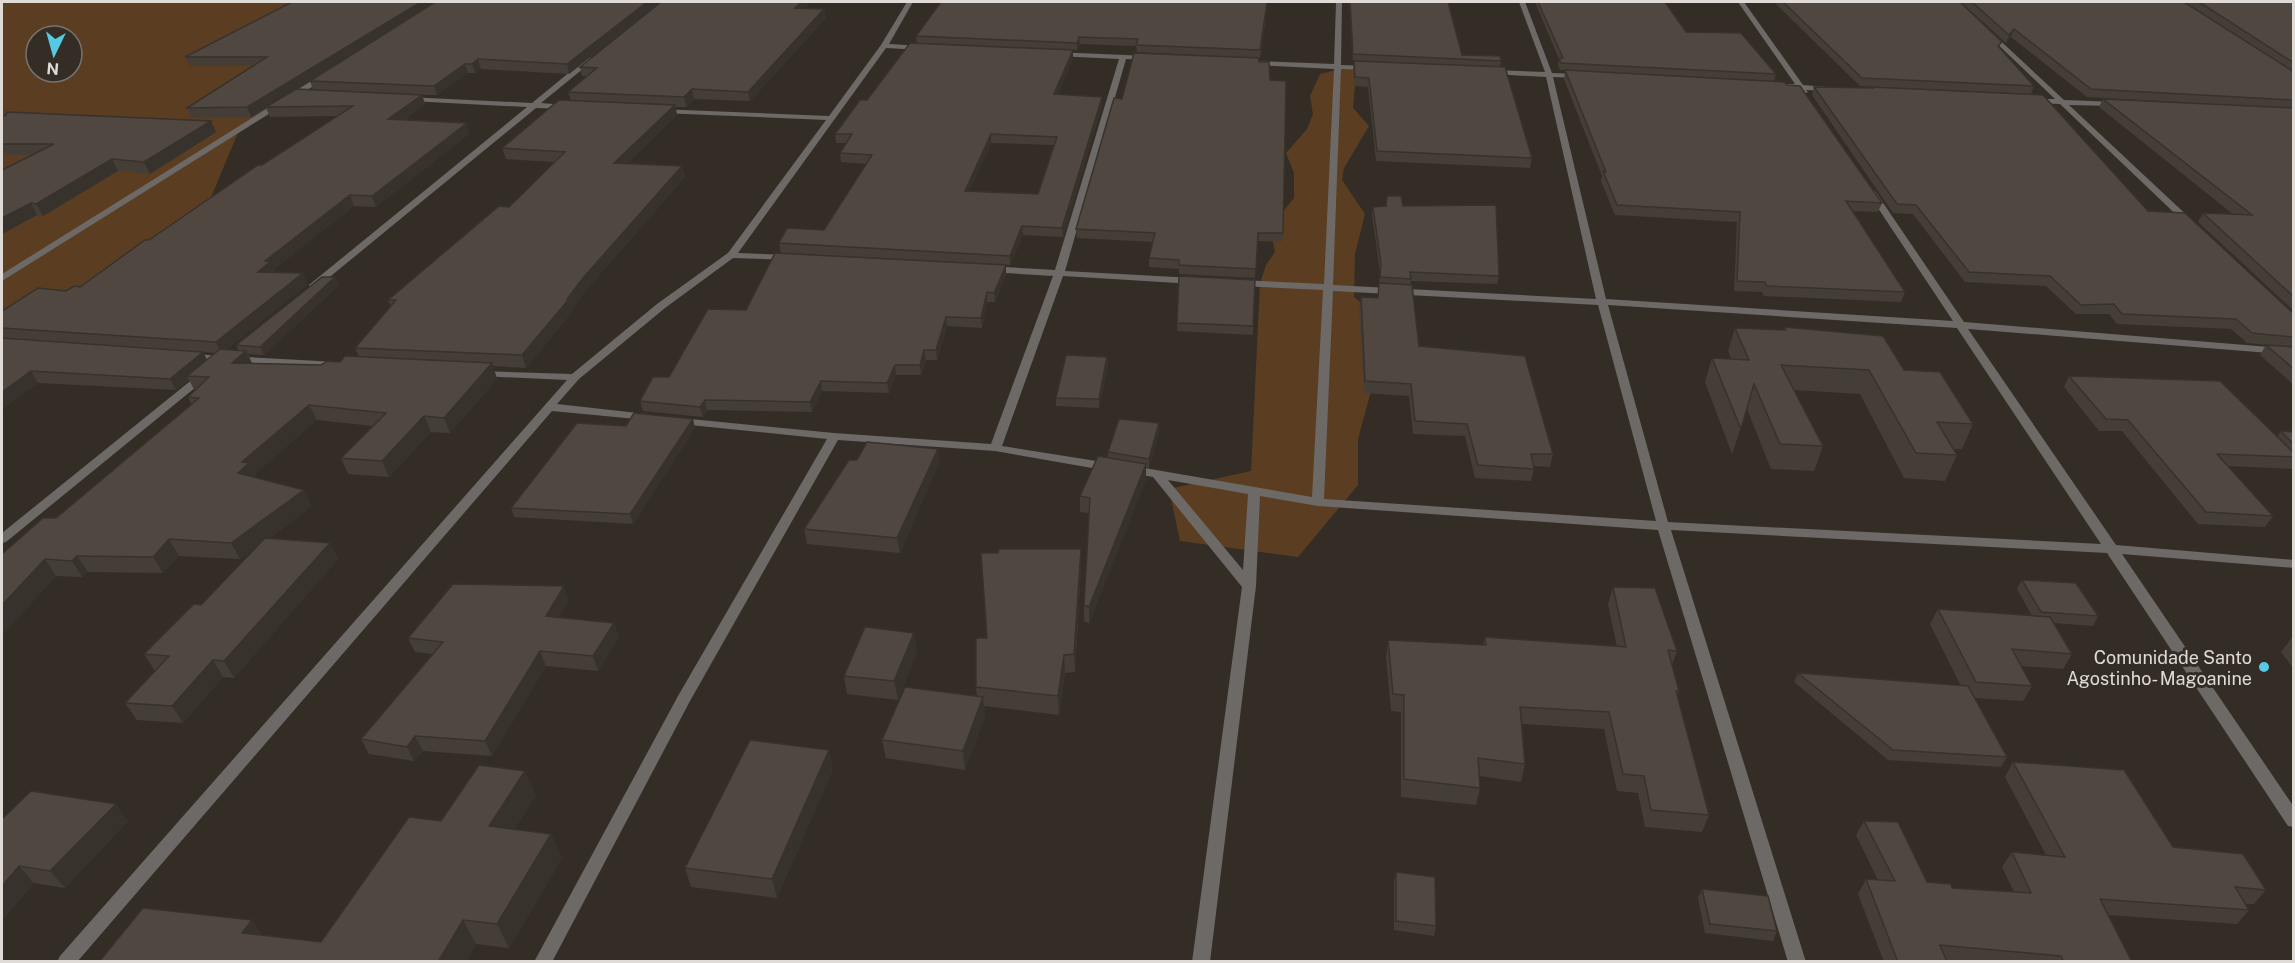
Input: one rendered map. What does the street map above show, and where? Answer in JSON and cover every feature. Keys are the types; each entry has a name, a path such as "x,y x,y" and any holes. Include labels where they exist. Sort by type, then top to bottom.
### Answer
{"street":[{"path":"66,962 575,377 661,306 731,255 884,46 910,2"},
{"path":"1318,502 1339,2"},
{"path":"1522,2 1550,74 1602,302 1663,526 1797,962"},
{"path":"1741,2 1807,97"},
{"path":"1981,25 2200,232"},
{"path":"884,46 932,48"},
{"path":"1051,53 1158,58"},
{"path":"305,292 596,55"},
{"path":"995,448 1059,273 1123,57"},
{"path":"1242,62 1384,69"},
{"path":"2,279 337,69"},
{"path":"1479,72 1584,76"},
{"path":"1778,86 1836,89"},
{"path":"297,94 309,94"},
{"path":"404,99 570,107"},
{"path":"2028,100 2121,105"},
{"path":"653,110 831,118"},
{"path":"1868,186 2109,549 2294,821"},
{"path":"731,255 802,259"},
{"path":"977,268 1201,281"},
{"path":"1224,282 1602,302 1962,325 2294,352"},
{"path":"2,539 241,345"},
{"path":"176,356 352,366"},
{"path":"469,372 575,377"},
{"path":"550,407 834,436 995,448 1318,502 1663,526 2109,549 2294,564"},
{"path":"543,962 683,700 834,436"},
{"path":"1157,474 1249,586"},
{"path":"1201,962 1249,586 1254,492"}],"shaded area":[{"path":"2,2 408,2 392,23 239,130 200,224 2,327"},
{"path":"1349,67 1360,71 1355,84 1353,108 1369,126 1344,168 1342,180 1365,214 1355,254 1354,297 1389,325 1358,439 1358,485 1298,557 1180,541 1169,489 1251,471 1260,284 1266,265 1275,252 1270,227 1294,198 1294,173 1286,153 1307,129 1313,114 1310,96 1320,74"}],"building":[{"path":"292,2 421,2 247,107 187,108 267,57 185,57"},
{"path":"435,2 647,2 567,64 478,59 472,64 465,64 434,86 310,81"},
{"path":"661,2 801,2 795,8 824,9 748,92 692,89 684,97 568,92 597,68 580,67"},
{"path":"941,2 1267,2 1260,50 1136,45 1138,39 1079,37 1077,43 916,36"},
{"path":"1350,2 1448,2 1462,55 1500,56 1501,61 1353,54"},
{"path":"1538,2 1665,2 1686,32 1741,33 1776,74 1561,63 1559,58 1563,58"},
{"path":"1783,2 1960,2 2002,42 1998,46 2034,86 1862,78"},
{"path":"1972,2 2184,2 2294,72 2294,100 2091,89 2014,29 2009,35"},
{"path":"2199,2 2294,2 2294,63"},
{"path":"910,43 1073,50 1054,94 1102,97 1062,228 1022,226 1010,256 779,243 787,228 824,230 872,155 840,153 852,134 835,134 860,100 867,100","holes":["991,134 1057,137 1038,194 965,191"]},
{"path":"1134,53 1259,58 1259,62 1269,62 1270,80 1286,81 1283,233 1258,233 1256,269 1179,265 1179,260 1149,258 1155,233 1076,229 1114,98 1122,99"},
{"path":"1354,61 1505,67 1532,158 1377,151 1369,78 1355,77"},
{"path":"1565,70 1784,82 1787,85 1800,86 1882,203 1846,201 1905,292 1767,286 1765,282 1737,281 1740,212 1617,205"},
{"path":"1814,87 1872,87 2043,95 2148,211 2185,213 2294,314 2294,337 2252,333 2236,319 2122,314 2114,304 2081,305 2050,276 1969,272 1916,205 1897,204"},
{"path":"296,89 422,95 388,119 467,123 372,196 350,195 265,261 271,261 258,272 303,273 216,342 2,328 2,311 38,288 66,291 74,286 80,287 145,240 149,240 258,165 262,165 353,106 266,107"},
{"path":"2103,99 2294,108 2294,297 2203,213 2252,215"},
{"path":"559,100 675,105 614,163 682,166 583,278 567,299 569,299 522,355 355,348 396,300 388,300 499,206 509,207 565,152 502,148"},
{"path":"7,112 211,121 144,162 112,159 36,204 31,203 2,218 2,170 54,144 2,144 2,117"},
{"path":"1387,196 1401,196 1403,206 1496,205 1499,276 1410,272 1411,279 1380,277 1381,264 1373,207 1386,206"},
{"path":"775,253 1006,265 994,293 987,292 981,318 946,317 936,350 924,350 920,365 895,365 887,383 821,381 810,402 705,400 700,407 640,401 653,377 669,377 708,309 746,310"},
{"path":"1179,276 1255,280 1253,326 1177,323"},
{"path":"322,277 335,277 260,347 236,345"},
{"path":"1379,283 1412,285 1419,346 1525,356 1553,454 1531,454 1534,469 1478,465 1467,424 1415,421 1411,384 1365,381 1361,297 1378,298"},
{"path":"1784,327 1883,336 1904,370 1940,372 1973,424 1937,422 1957,455 1916,453 1869,370 1781,365 1823,446 1780,444 1754,384 1741,429 1712,358 1749,360 1735,328 1786,330"},
{"path":"2,338 203,352 170,379 31,371 2,392"},
{"path":"2266,345 2294,347 2294,369"},
{"path":"220,349 246,351 232,363 321,365 327,361 340,362 345,356 492,363 444,418 424,416 382,461 341,458 386,413 309,405 242,462 249,463 238,473 304,490 231,543 169,539 153,557 77,556 72,561 45,559 2,605 2,554 43,518 56,518 199,398 188,397 209,377 187,376"},
{"path":"1066,355 1107,357 1099,399 1056,398"},
{"path":"2069,376 2220,381 2294,453 2294,457 2217,454 2273,516 2206,512 2128,420 2106,419"},
{"path":"634,413 693,419 630,514 511,508 577,423 626,426"},
{"path":"1119,419 1159,423 1149,459 1108,452"},
{"path":"2281,431 2294,432 2294,445"},
{"path":"867,442 938,449 897,538 804,529 849,460 857,460"},
{"path":"1098,456 1146,464 1089,607 1084,605 1090,498 1080,496"},
{"path":"265,538 330,543 224,661 213,660 172,706 125,703 169,656 144,654 194,604 201,605"},
{"path":"999,549 1081,549 1074,654 1064,655 1058,696 976,687 976,638 987,638 981,553 998,553"},
{"path":"2022,580 2076,583 2098,616 2041,612"},
{"path":"453,584 564,586 546,616 614,623 593,656 540,651 485,741 415,736 407,747 361,739 443,642 408,638"},
{"path":"1613,587 1655,588 1677,651 1668,650 1679,691 1676,691 1709,815 1651,810 1644,776 1623,774 1609,712 1520,707 1525,764 1478,758 1480,788 1404,779 1404,695 1393,694 1388,640 1486,645 1485,637 1626,647"},
{"path":"1938,609 2050,617 2072,654 2012,649 2032,686 1976,682"},
{"path":"865,627 914,633 894,681 844,676"},
{"path":"1798,673 1968,686 2007,757 1893,750"},
{"path":"905,687 983,697 963,751 882,740"},
{"path":"750,740 829,750 772,879 685,868"},
{"path":"2013,762 2124,770 2173,847 2243,854 2266,890 2235,887 2249,910 2100,899 2132,962 2064,962 2061,956 1940,945 1947,962 1898,962 1866,879 1895,881 1864,821 1898,822 1927,882 1951,884 1952,888 2031,893 2012,852 2065,857"},
{"path":"479,765 525,771 489,826 551,834 497,924 463,920 438,962 99,962 143,908 252,920 242,933 321,942 409,817 441,821"},
{"path":"31,791 116,804 50,871 19,866 2,886 2,819"},
{"path":"1396,872 1435,877 1436,926 1396,921"},
{"path":"1702,889 1768,896 1777,931 1710,924"}],"place":[{"name":"Comunidade Santo Agostinho- Magoanine","path":"2264,667"}]}
